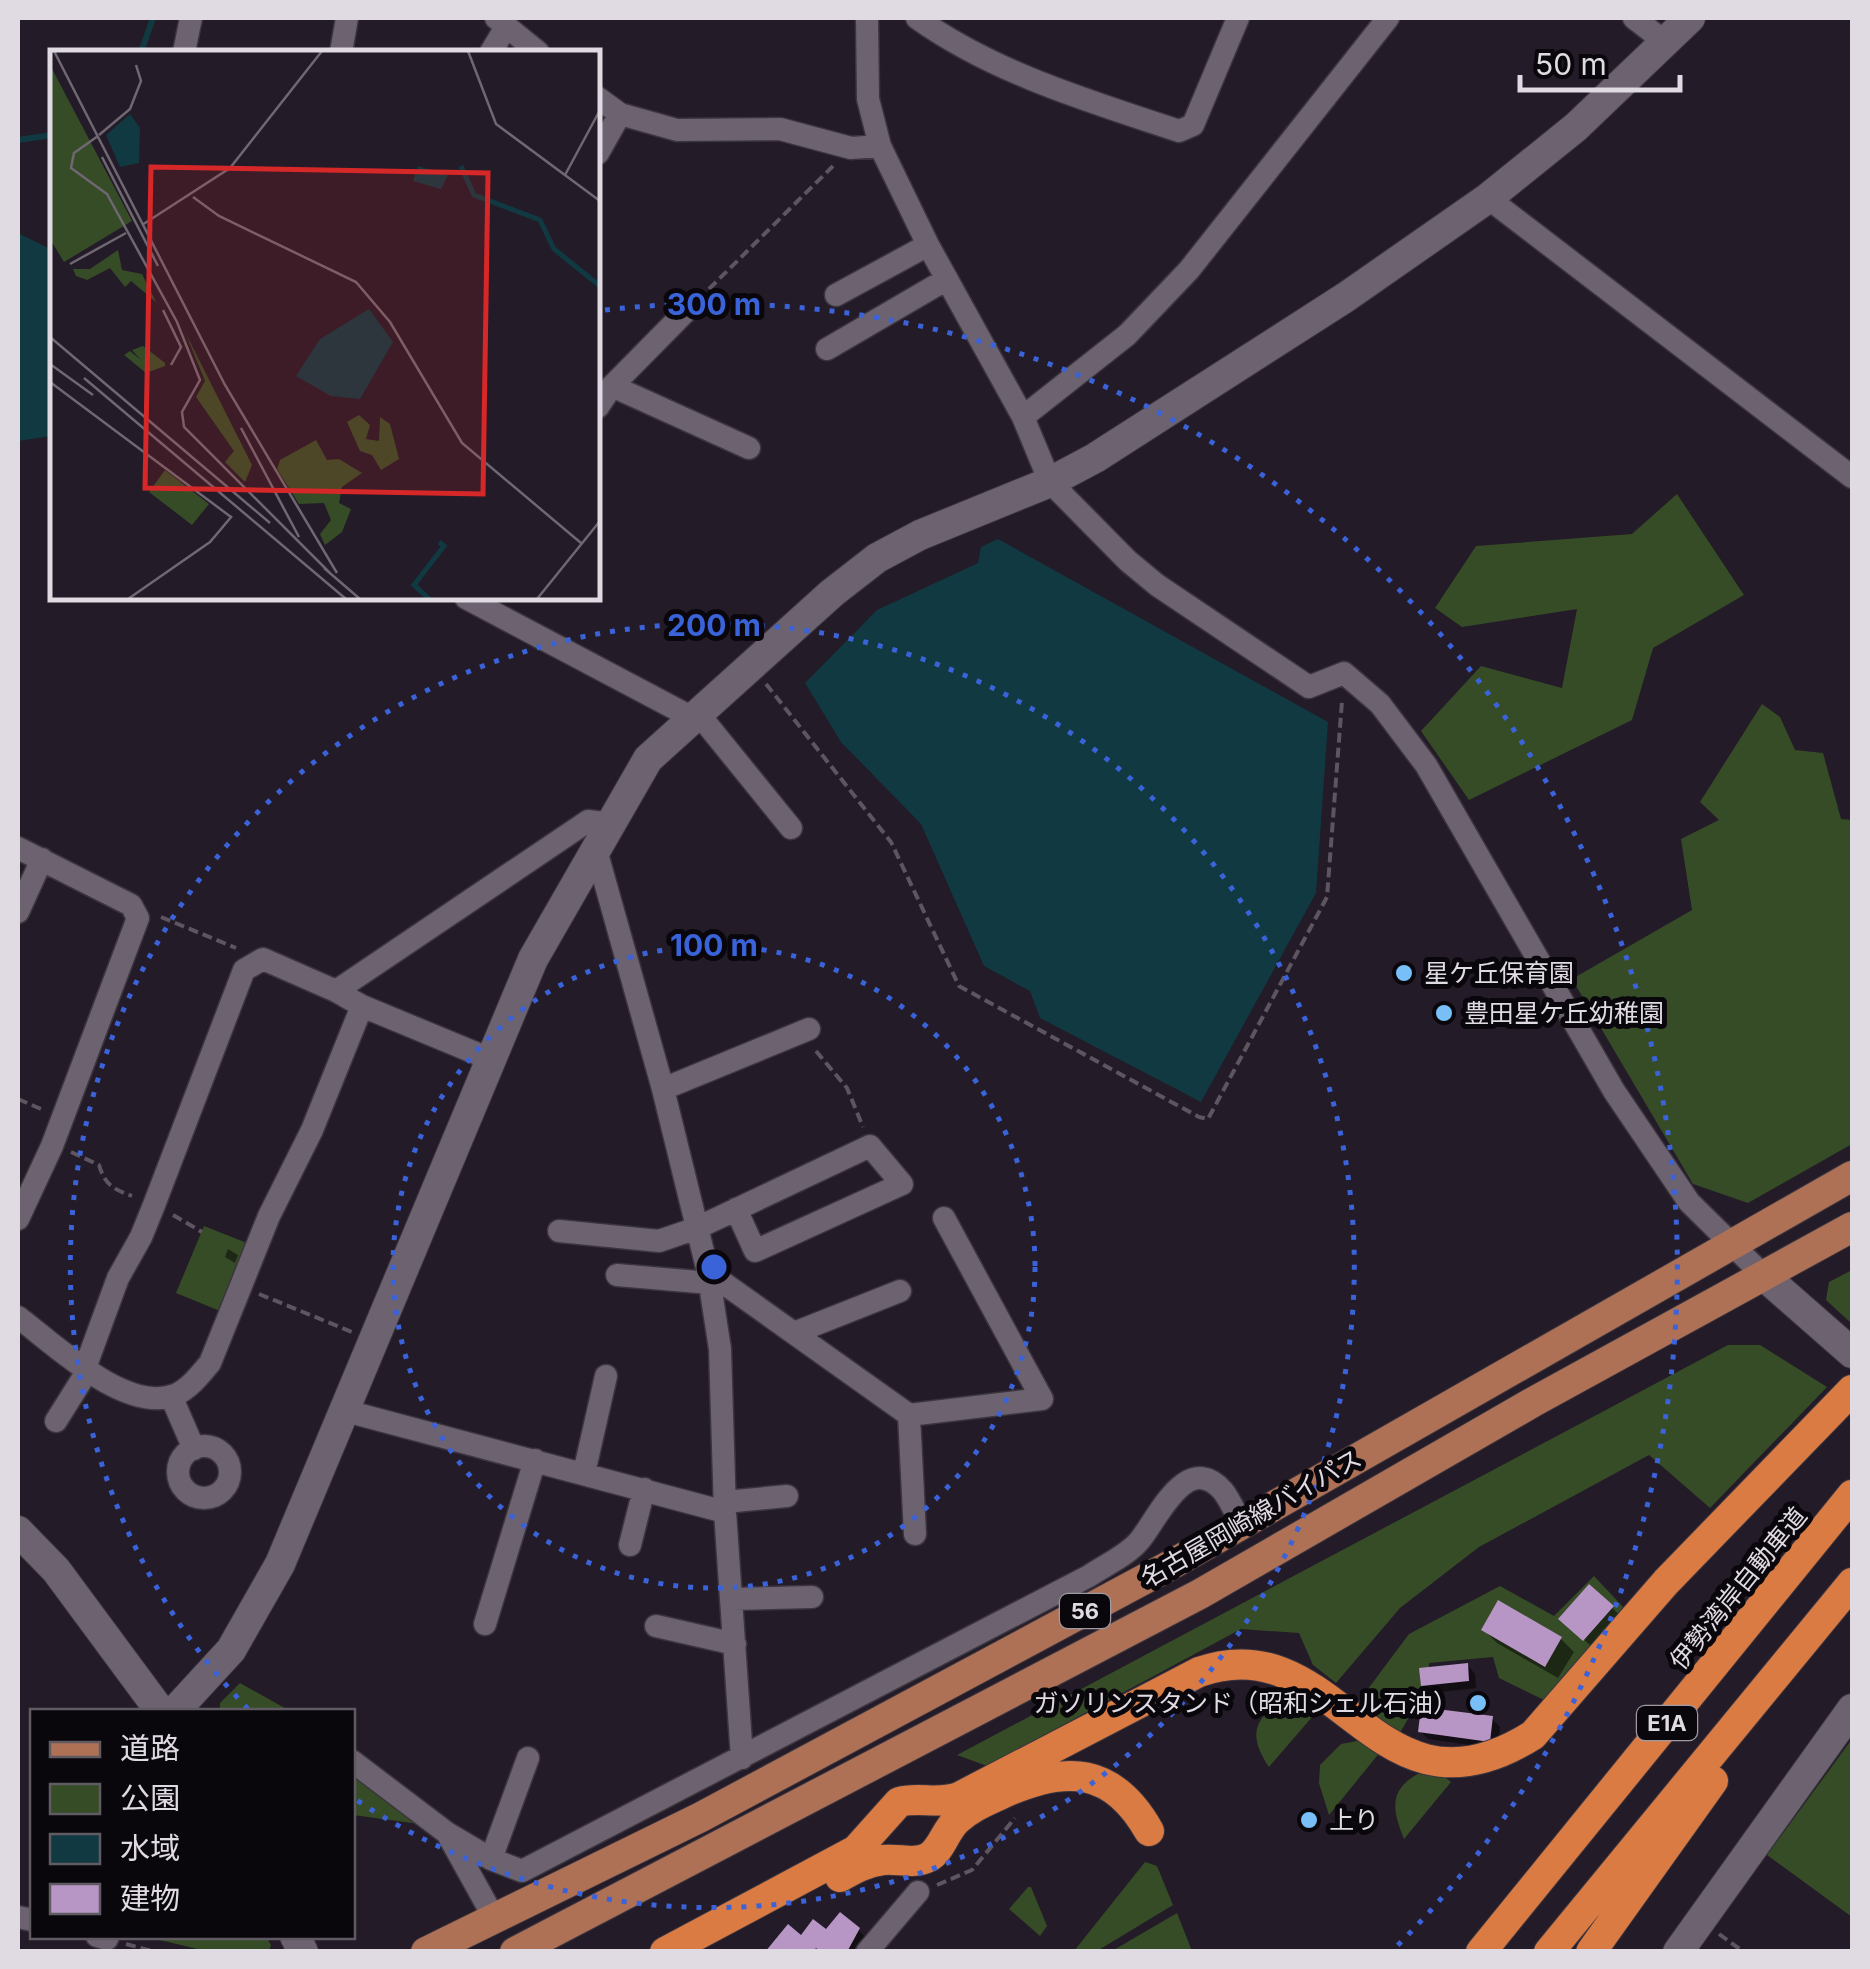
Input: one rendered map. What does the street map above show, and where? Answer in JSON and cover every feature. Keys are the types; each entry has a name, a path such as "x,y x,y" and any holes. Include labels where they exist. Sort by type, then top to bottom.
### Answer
{"highway":[{"path":"665,1952 856,1850 898,1802 940,1802 959,1796 1198,1672 1217,1666 1255,1663 1290,1674 1388,1745 1422,1760 1458,1762 1496,1755 1514,1747 1533,1735 1666,1582 1852,1390"},
{"name":"伊勢湾岸自動車道","path":"1481,1952 1852,1496"},
{"path":"1591,1952 1852,1585"},
{"name":"E1A","path":"1549,1952 1852,1585"},
{"path":"701,1952 857,1868 887,1859 926,1858 940,1846 949,1828 975,1806 1048,1776 1083,1776 1117,1790 1129,1799 1149,1831"}],"main road":[{"name":"名古屋岡崎線バイパス","path":"426,1952 492,1916 701,1816 1242,1525 1852,1176"},
{"name":"名古屋岡崎線バイパス","path":"515,1952 1200,1594 1535,1401 1852,1227"}],"street":[{"path":"184,50 191,18"},
{"path":"341,50 347,18"},
{"path":"867,18 868,99 880,146 928,245 1023,417 1050,482 1157,585 1309,687 1344,673 1380,704 1426,765 1614,1092 1689,1202 1764,1276 1852,1353"},
{"path":"916,18 952,43 1072,96 1179,130 1193,125 1238,18"},
{"path":"1023,417 1127,334 1189,270 1388,18"},
{"path":"1634,18 1664,42"},
{"path":"177,1709 230,1650 270,1582 346,1411 532,959 648,759 832,593 877,558 920,535 1050,482 1202,391 1346,297 1488,198 1576,127 1690,18"},
{"path":"492,50 501,22 536,50"},
{"path":"600,99 620,114 677,130 780,129 851,148 880,146"},
{"path":"600,149 620,114"},
{"path":"1488,198 1852,477"},
{"path":"836,296 928,245"},
{"path":"827,349 947,280"},
{"path":"600,404 612,386 694,304"},
{"path":"612,386 749,448"},
{"path":"470,600 694,715 791,828"},
{"path":"336,991 588,821 611,824"},
{"path":"18,848 131,905 138,918 52,1146 18,1219"},
{"path":"596,850 663,1089 709,1277 720,1349 725,1507 742,1758"},
{"path":"18,912 42,859"},
{"path":"56,1420 86,1369 118,1278 141,1237 244,970 263,959 362,1006 490,1059"},
{"path":"18,1317 86,1369 140,1397 170,1396 194,1382 210,1364 268,1216 312,1130 362,1006"},
{"path":"663,1089 805,1031"},
{"path":"559,1232 659,1240 697,1228 870,1146 902,1184 756,1251 736,1209"},
{"path":"617,1275 709,1277 908,1415 1042,1399 944,1218"},
{"path":"794,1333 900,1291"},
{"path":"584,1472 606,1376"},
{"path":"170,1396 194,1448"},
{"path":"346,1411 725,1507 787,1496"},
{"path":"908,1415 914,1534"},
{"path":"486,1624 535,1460"},
{"path":"355,1762 448,1833 491,1859 522,1871 1089,1576 1137,1544 1178,1486 1190,1480 1207,1480 1222,1490 1242,1525"},
{"path":"630,1545 644,1489"},
{"path":"18,1531 56,1570 159,1709"},
{"path":"733,1599 812,1597"},
{"path":"656,1626 735,1644"},
{"path":"1678,1952 1852,1709"},
{"path":"491,1859 528,1758"},
{"path":"448,1833 492,1916"},
{"path":"867,1952 918,1892"}],"path":[{"path":"694,304 851,148"},
{"path":"752,664 891,842 959,986 1208,1118 1327,898 1344,673"},
{"path":"131,905 263,959"},
{"path":"805,1031 847,1088 870,1146"},
{"path":"52,1146 89,1158 99,1164 104,1180 112,1188 154,1205 202,1232"},
{"path":"240,1286 374,1340"},
{"path":"918,1892 972,1870 1022,1809"},
{"path":"111,1939 156,1952"}],"green space":[{"path":"1677,494 1744,595 1653,648 1632,720 1469,800 1421,731 1481,666 1562,688 1577,609 1462,627 1435,608 1476,546 1632,534"},
{"path":"1762,704 1780,717 1795,750 1823,753 1841,819 1852,820 1852,1144 1748,1203 1693,1184 1572,979 1692,910 1681,839 1719,820 1700,802"},
{"path":"204,1226 247,1243 220,1311 176,1293"},
{"path":"1852,1270 1852,1324 1826,1300 1829,1282"},
{"path":"1728,1345 1760,1345 1827,1387 1710,1508 1649,1455 1479,1547 1400,1608 1336,1683 1313,1665 1299,1633 1241,1629 987,1766 957,1755"},
{"path":"1594,1576 1624,1608 1548,1702 1499,1678 1493,1657 1429,1663 1428,1684 1397,1738 1356,1705 1409,1634 1500,1586 1554,1616"},
{"path":"240,1683 286,1709 220,1709 220,1703"},
{"path":"1287,1699 1305,1700 1319,1709 1269,1767 1258,1745 1257,1727 1267,1712"},
{"path":"1852,1739 1852,1917 1767,1855"},
{"path":"1357,1741 1381,1751 1329,1815 1319,1783 1320,1765 1341,1744"},
{"path":"1425,1770 1437,1771 1451,1782 1404,1839 1396,1816 1396,1798 1405,1783"},
{"path":"355,1771 427,1825 355,1815"},
{"path":"1145,1862 1157,1866 1173,1905 1097,1951 1074,1951"},
{"path":"1028,1887 1047,1926 1040,1936 1009,1909"},
{"path":"1177,1913 1192,1951 1112,1951"},
{"path":"155,1939 267,1939 271,1945 269,1951 206,1951"}],"water":[{"path":"18,233 50,249 50,436 18,441"},
{"path":"998,539 1328,722 1316,893 1201,1102 1040,1018 1030,991 984,966 921,824 841,742 805,683 877,610 978,563 981,547"}],"building":[{"path":"1589,1584 1614,1606 1583,1641 1558,1619"},
{"path":"1498,1600 1562,1637 1545,1667 1481,1630"},
{"path":"1468,1663 1469,1681 1421,1686 1419,1668"},
{"path":"1421,1707 1493,1716 1490,1742 1418,1732"},
{"path":"840,1912 860,1928 847,1952 821,1952 816,1948 813,1952 765,1952 788,1924 801,1935 813,1919 826,1929"}],"waterway":[{"path":"142,50 153,18"},
{"path":"18,140 50,135"}],"place":[{"name":"星ケ丘保育園","path":"1404,973"},
{"name":"豊田星ケ丘幼稚園","path":"1444,1013"},
{"name":"ガソリンスタンド（昭和シェル石油）","path":"1478,1703"},
{"name":"上り","path":"1309,1820"}]}
